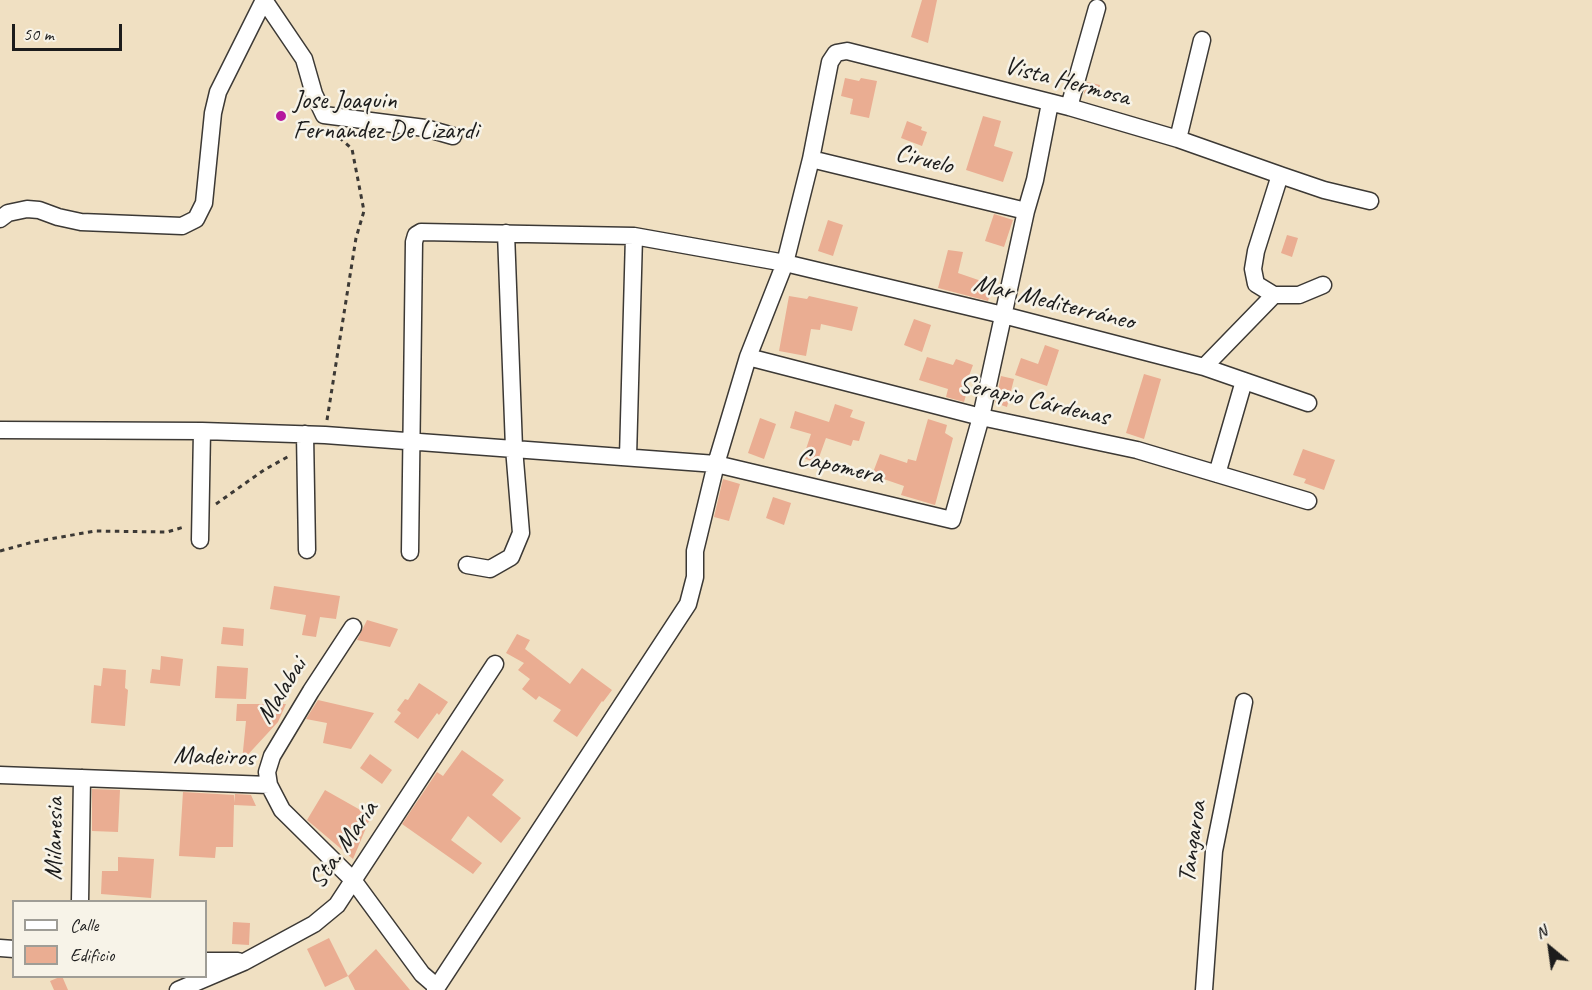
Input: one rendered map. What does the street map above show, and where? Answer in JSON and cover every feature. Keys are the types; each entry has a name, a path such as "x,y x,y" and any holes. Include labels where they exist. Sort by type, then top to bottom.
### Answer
{"street":[{"path":"0,219 8,213 27,209 39,210 81,222 182,226 196,219 204,203 213,113 218,92 264,0 304,59 314,94 324,115 425,128 453,136"},
{"path":"1070,107 1097,8"},
{"path":"1178,139 1202,40"},
{"name":"Vista Hermosa","path":"811,159 830,62 836,53 847,51 1070,107 1178,139 1324,190 1370,201"},
{"path":"981,417 1026,211 1035,180 1050,103"},
{"path":"436,988 688,604 696,577 695,551 716,464 748,357 784,263 811,159"},
{"name":"Ciruelo","path":"811,159 1026,211"},
{"path":"1280,175 1256,251 1253,269 1256,284 1274,296 1299,295 1323,285"},
{"name":"Mar Mediterráneo","path":"411,441 414,242 416,235 421,232 634,236 784,263 1003,315 1204,367 1308,403"},
{"path":"466,565 490,569 511,557 521,533 514,448 506,233"},
{"path":"628,457 634,236"},
{"path":"1204,367 1274,296"},
{"name":"Serapio Cárdenas","path":"748,357 981,417 1137,450 1308,501"},
{"path":"1217,474 1244,381"},
{"name":"Capomera","path":"0,430 305,434 716,464 952,520 981,417"},
{"path":"200,540 202,431"},
{"path":"305,434 307,550"},
{"path":"410,552 411,441"},
{"name":"Malabai","path":"269,785 267,772 272,756 353,627"},
{"name":"Sta. María","path":"207,978 244,962 314,924 337,905 495,663"},
{"name":"Tangaroa","path":"1204,990 1214,851 1244,702"},
{"name":"Madeiros","path":"0,775 269,785 282,810 354,880 422,974 436,988"},
{"name":"Milanesia","path":"80,900 82,778"},
{"path":"207,961 244,962"},
{"name":"Sta. María","path":"178,990 206,978"}],"path":[{"path":"324,115 328,129 352,149 364,211"}],"building":[{"path":"922,0 937,0 928,43 911,37"},
{"path":"845,78 877,81 869,118 850,114 853,99 841,96"},
{"path":"1087,82 1100,85 1098,96 1084,93"},
{"path":"983,116 1001,121 994,146 1013,152 1003,182 966,170"},
{"path":"907,121 922,127 921,130 927,132 922,146 901,138"},
{"path":"994,214 1013,220 1004,247 985,241"},
{"path":"828,220 843,225 833,256 818,251"},
{"path":"1287,235 1298,238 1292,257 1281,253"},
{"path":"948,250 963,252 958,273 993,285 988,301 938,288"},
{"path":"789,296 807,299 809,296 858,307 852,331 821,324 820,330 811,329 806,356 779,351"},
{"path":"914,319 931,325 922,352 904,345"},
{"path":"1045,345 1059,350 1047,386 1015,375 1021,358 1038,364"},
{"path":"927,357 953,365 956,359 973,365 966,384 969,385 964,402 946,397 948,389 919,380"},
{"path":"1144,374 1161,379 1144,439 1126,433"},
{"path":"1001,376 1014,379 1007,407 995,403"},
{"path":"835,404 853,410 850,417 865,422 859,441 853,440 851,446 826,438 817,463 803,458 811,434 790,428 795,411 829,422"},
{"path":"760,418 776,424 764,459 748,453"},
{"path":"928,419 947,425 945,433 953,438 935,505 901,495 904,486 872,475 880,454 907,463 908,459 916,461"},
{"path":"1303,449 1335,460 1324,490 1304,483 1306,479 1293,475"},
{"path":"723,479 740,484 729,521 714,517"},
{"path":"773,497 791,503 784,525 766,518"},
{"path":"274,586 340,596 336,619 320,617 316,637 302,635 306,615 270,609"},
{"path":"367,620 398,629 390,647 357,640"},
{"path":"223,627 244,629 243,646 221,644"},
{"path":"517,634 530,640 525,649 570,684 582,668 612,690 577,737 553,721 561,710 539,696 536,700 522,689 530,679 518,670 524,663 506,653"},
{"path":"161,656 183,659 180,686 150,683 152,669 160,670"},
{"path":"217,666 248,668 246,699 215,698"},
{"path":"103,668 126,670 125,688 128,690 125,726 91,723 94,685 101,686"},
{"path":"419,683 448,702 418,739 394,722 401,713 397,710 405,699 408,700"},
{"path":"318,700 374,713 351,749 323,743 327,723 306,719"},
{"path":"237,704 286,704 278,722 242,761 246,721 236,721"},
{"path":"462,750 504,780 492,795 521,818 501,843 468,816 451,840 482,863 473,874 402,824 437,772 443,776"},
{"path":"370,754 392,770 382,784 360,768"},
{"path":"92,789 120,790 118,832 92,831"},
{"path":"325,790 371,816 353,859 307,820"},
{"path":"183,792 234,795 234,803 235,794 251,795 256,806 234,805 233,847 216,847 215,858 179,856"},
{"path":"118,857 154,859 151,898 101,894 102,871 118,871"},
{"path":"233,922 250,923 249,945 232,944"},
{"path":"329,938 348,976 325,987 307,949"},
{"path":"376,949 410,990 355,990 348,976"},
{"path":"63,978 68,990 54,990 50,981"}],"place":[{"name":"Jose Joaquin Fernandez De Lizardi","path":"281,116"}]}
